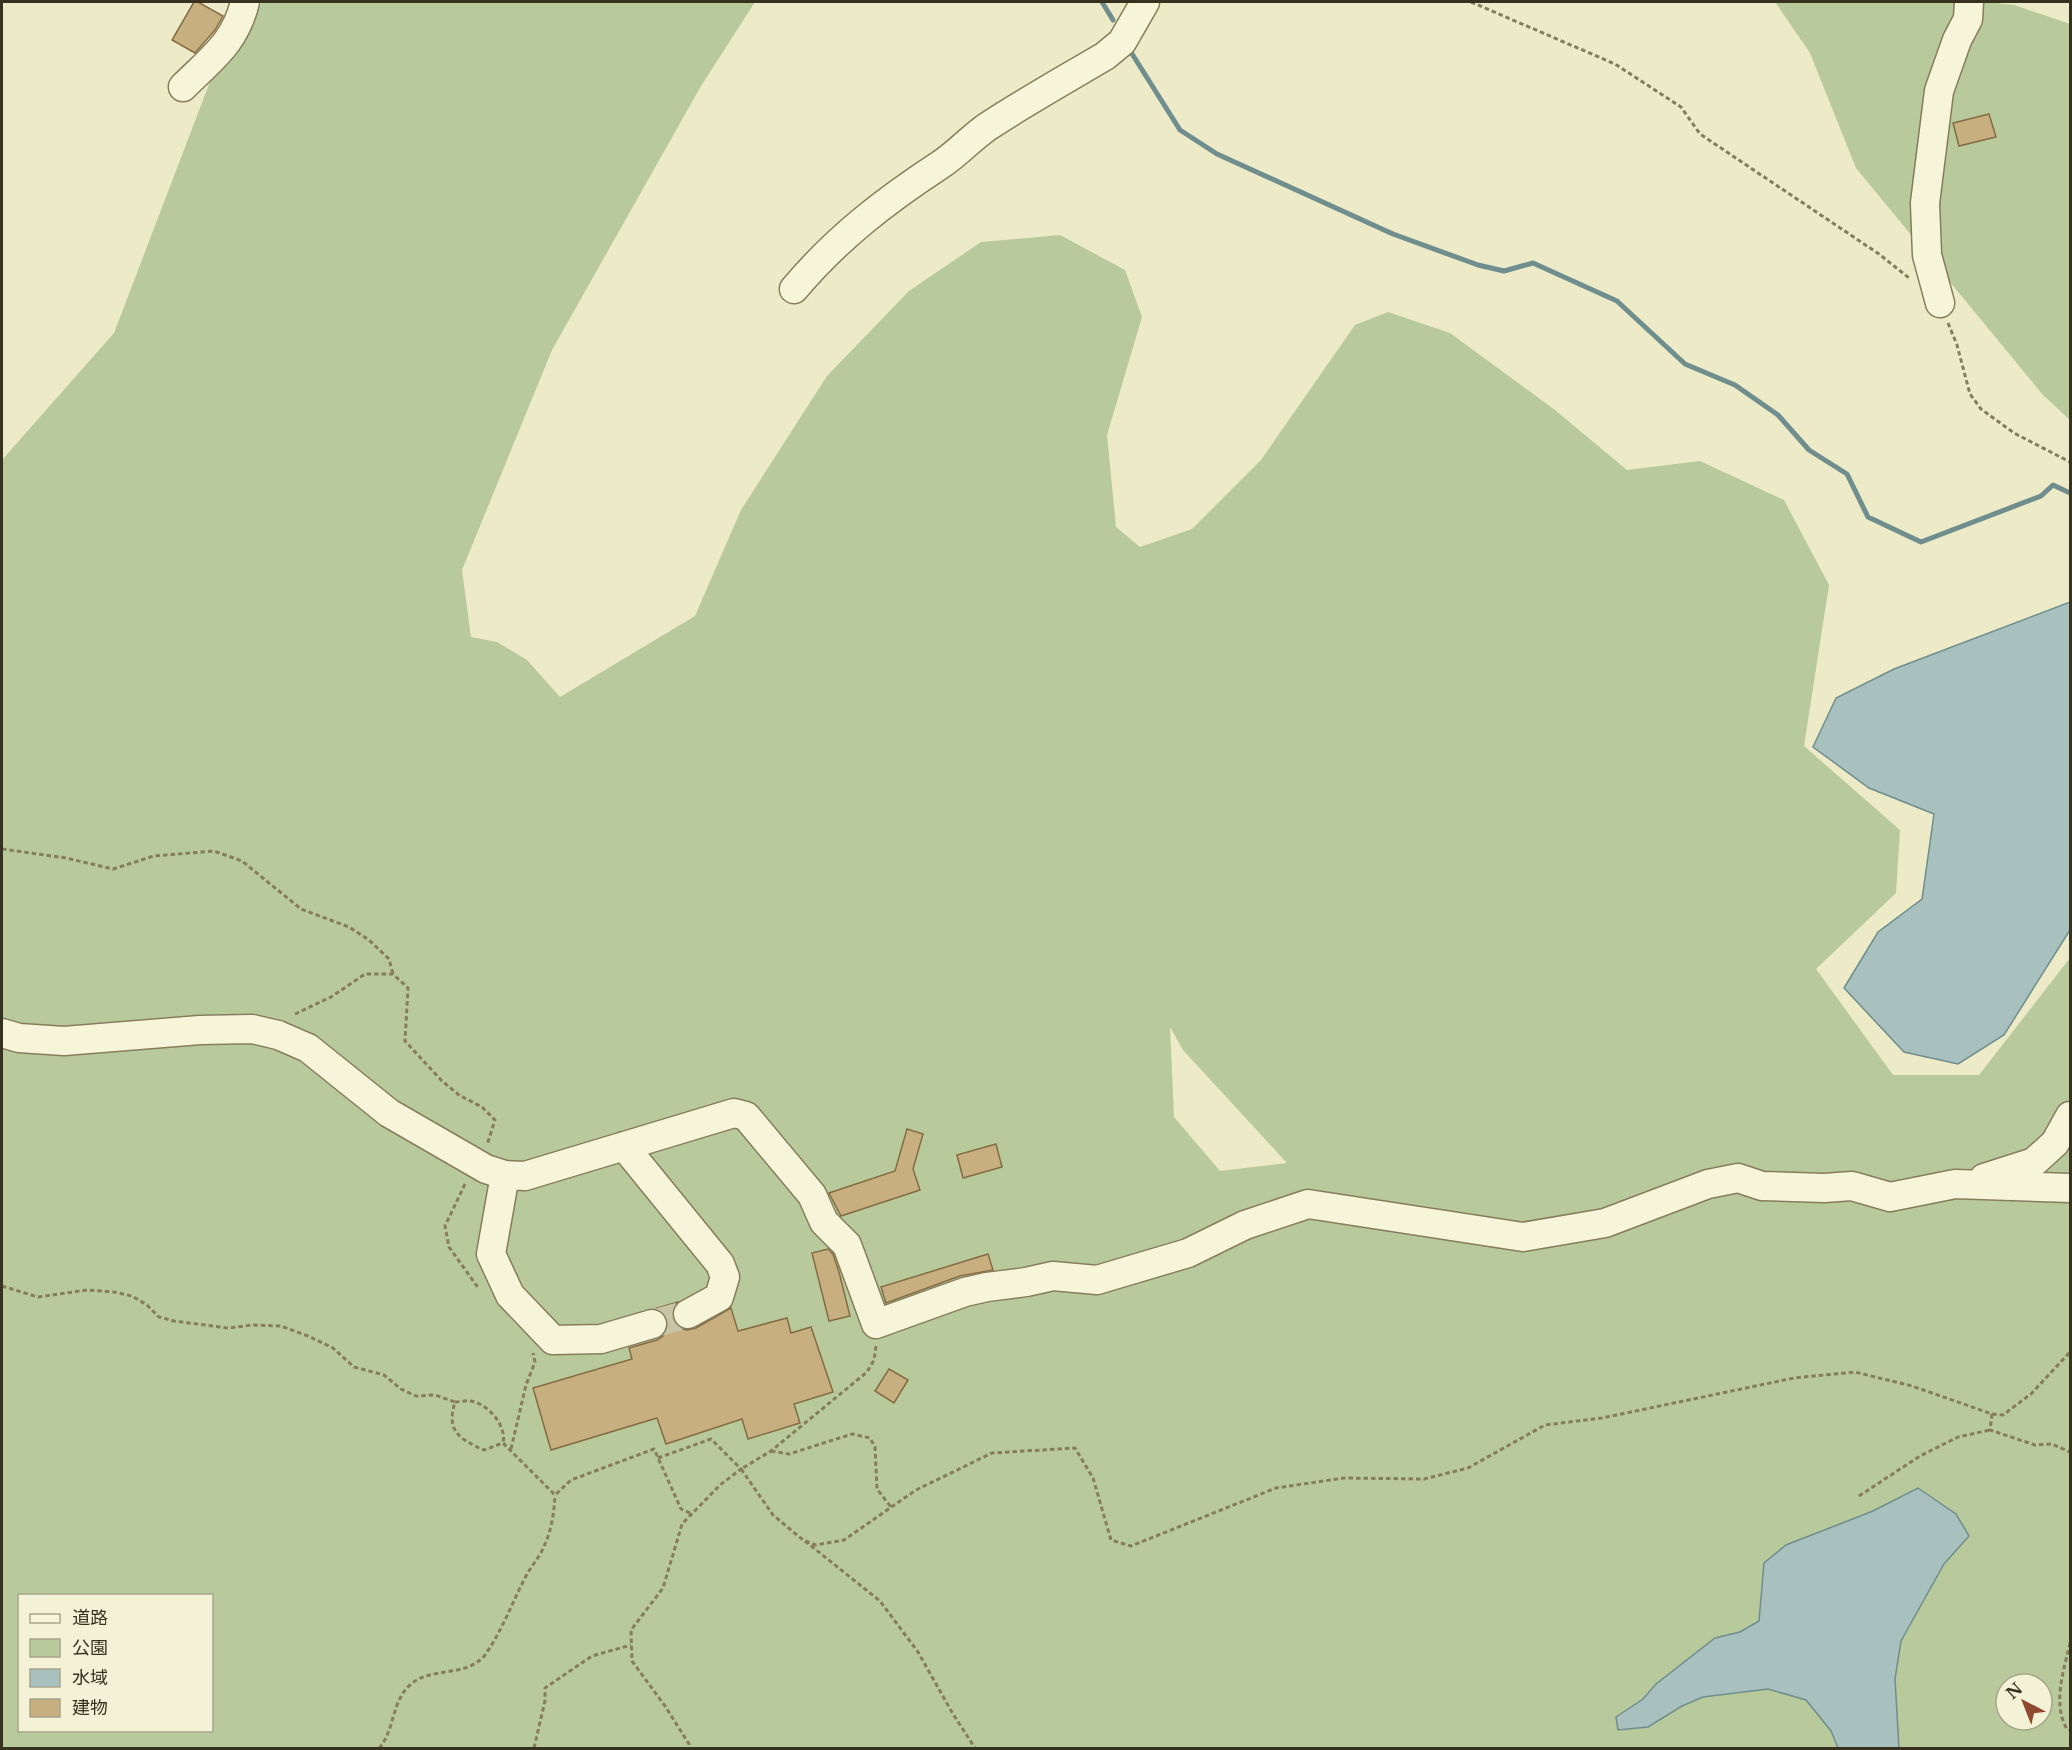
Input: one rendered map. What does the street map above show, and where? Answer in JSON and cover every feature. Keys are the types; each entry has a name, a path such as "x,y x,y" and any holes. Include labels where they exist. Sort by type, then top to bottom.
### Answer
{"street":[{"path":"183,87 229,41 241,19 245,2"},
{"path":"794,289 818,261 874,210 898,196 986,128 1105,56 1122,42 1145,2"},
{"path":"1940,303 1927,255 1925,202 1939,91 1956,40 1968,19 1969,2"},
{"path":"2,1033 19,1038 64,1041 200,1030 252,1029 278,1035 308,1048 389,1113 486,1169 505,1175 525,1176 734,1113 746,1116 812,1195 824,1222 848,1245 876,1324 965,1292 987,1287 1053,1276 1097,1280 1188,1252 1245,1224 1308,1204 1523,1237 1605,1223 1708,1185 1737,1178 1762,1186 1824,1188 1852,1186 1890,1197 1996,1175 2034,1162 2055,1143 2070,1116"},
{"path":"624,1146 720,1264 725,1277 719,1297 688,1314"},
{"path":"505,1175 491,1254 510,1295 540,1328 553,1340 601,1339 652,1324"},
{"path":"1955,1184 2070,1188"}],"path":[{"path":"1471,2 1624,70 1681,107 1700,134 1879,254 1940,303 1957,345 1970,394 1981,409 2014,433 2070,462"},
{"path":"2,849 66,858 113,869 132,861 154,856 214,851 242,861 301,909 349,927 369,940 389,959 393,974 408,988 405,1041 442,1081 459,1095 482,1107 495,1120 485,1149"},
{"path":"295,1014 331,998 365,974 393,974"},
{"path":"2,1286 38,1297 87,1290 114,1292 132,1296 147,1305 159,1317 174,1321 228,1328 253,1325 281,1326 333,1348 354,1367 384,1375 401,1389 416,1396 435,1395 455,1402 470,1401 486,1408 501,1427 505,1437 503,1443"},
{"path":"689,1749 689,1744 665,1706 632,1661 631,1630 663,1588 682,1524 720,1485 771,1451 867,1372 874,1360 878,1336 876,1324"},
{"path":"803,1540 816,1545 844,1540 916,1490 992,1453 1075,1448 1093,1478 1111,1540 1131,1546 1276,1488 1344,1478 1424,1479 1468,1468 1545,1425 1602,1418 1794,1378 1855,1372 1912,1386 1992,1414 2003,1415 2031,1394 2070,1352"},
{"path":"455,1402 451,1416 455,1432 467,1443 484,1450 503,1443"},
{"path":"1990,1430 1992,1414"},
{"path":"1859,1496 1920,1456 1958,1437 1990,1430 2035,1445 2052,1444 2070,1452"},
{"path":"771,1451 789,1454 852,1434 870,1438 875,1447 877,1489 891,1507"},
{"path":"658,1458 711,1439 741,1470 773,1515 880,1601 918,1652 975,1749"},
{"path":"503,1443 555,1494"},
{"path":"379,1749 386,1740 401,1696 411,1684 422,1678 469,1667 482,1659 503,1626 527,1575 545,1545 554,1517 555,1494 572,1480 654,1449 681,1509 692,1514"},
{"path":"2070,1643 2061,1686 2061,1719 2070,1730"},
{"path":"534,1749 545,1701 545,1688 592,1656 632,1645"}],"green space":[{"path":"263,2 755,2 701,86 552,350 462,570 471,637 497,642 527,660 560,697 695,616 741,510 827,376 909,291 981,242 1060,235 1125,270 1142,317 1107,435 1116,527 1140,547 1192,529 1261,460 1355,325 1388,312 1450,333 1555,410 1627,470 1700,461 1784,500 1829,585 1804,746 1900,830 1896,893 1816,969 1893,1075 1979,1075 2070,958 2070,1748 2,1748 2,460 114,333 221,53","holes":["1170,1027 1183,1050 1287,1163 1220,1171 1174,1117"]},
{"path":"1775,2 1987,2 2014,5 2070,24 2070,420 2043,395 1856,168 1810,53"}],"water":[{"path":"2070,602 2070,930 2004,1035 1958,1064 1904,1052 1844,988 1878,932 1922,899 1934,814 1869,788 1813,747 1836,698 1894,669"},
{"path":"1918,1488 1956,1514 1969,1536 1944,1564 1901,1641 1895,1679 1899,1748 1838,1748 1831,1731 1806,1700 1768,1689 1703,1697 1682,1706 1648,1727 1618,1730 1616,1717 1643,1699 1656,1684 1715,1638 1740,1632 1759,1621 1764,1563 1786,1545 1873,1511"}],"building":[{"path":"194,2 223,16 215,30 195,53 172,40"},
{"path":"1989,114 1996,137 1959,146 1953,123"},
{"path":"907,1129 923,1134 913,1169 920,1190 841,1216 829,1193 895,1171"},
{"path":"996,1144 1002,1167 963,1178 957,1155"},
{"path":"828,1249 833,1254 839,1272 850,1316 829,1321 812,1253"},
{"path":"988,1254 993,1270 960,1276 886,1303 881,1287"},
{"path":"678,1302 672,1313 673,1321 679,1328 687,1330 696,1328 731,1308 738,1331 787,1318 791,1333 811,1327 833,1392 794,1404 800,1423 748,1439 742,1419 666,1444 657,1418 551,1450 533,1388 632,1359 629,1348 657,1340 668,1328 668,1319 657,1308"},
{"path":"889,1369 908,1380 894,1403 875,1391"}],"waterway":[{"path":"1102,2 1113,20"},
{"path":"1129,49 1180,130 1217,154 1393,234 1478,265 1504,271 1533,263 1617,301 1685,364 1735,385 1778,415 1809,450 1847,474 1868,517 1921,542 2041,496 2053,485 2070,493"}],"tunnel":[{"path":"652,1324 688,1314"}]}
